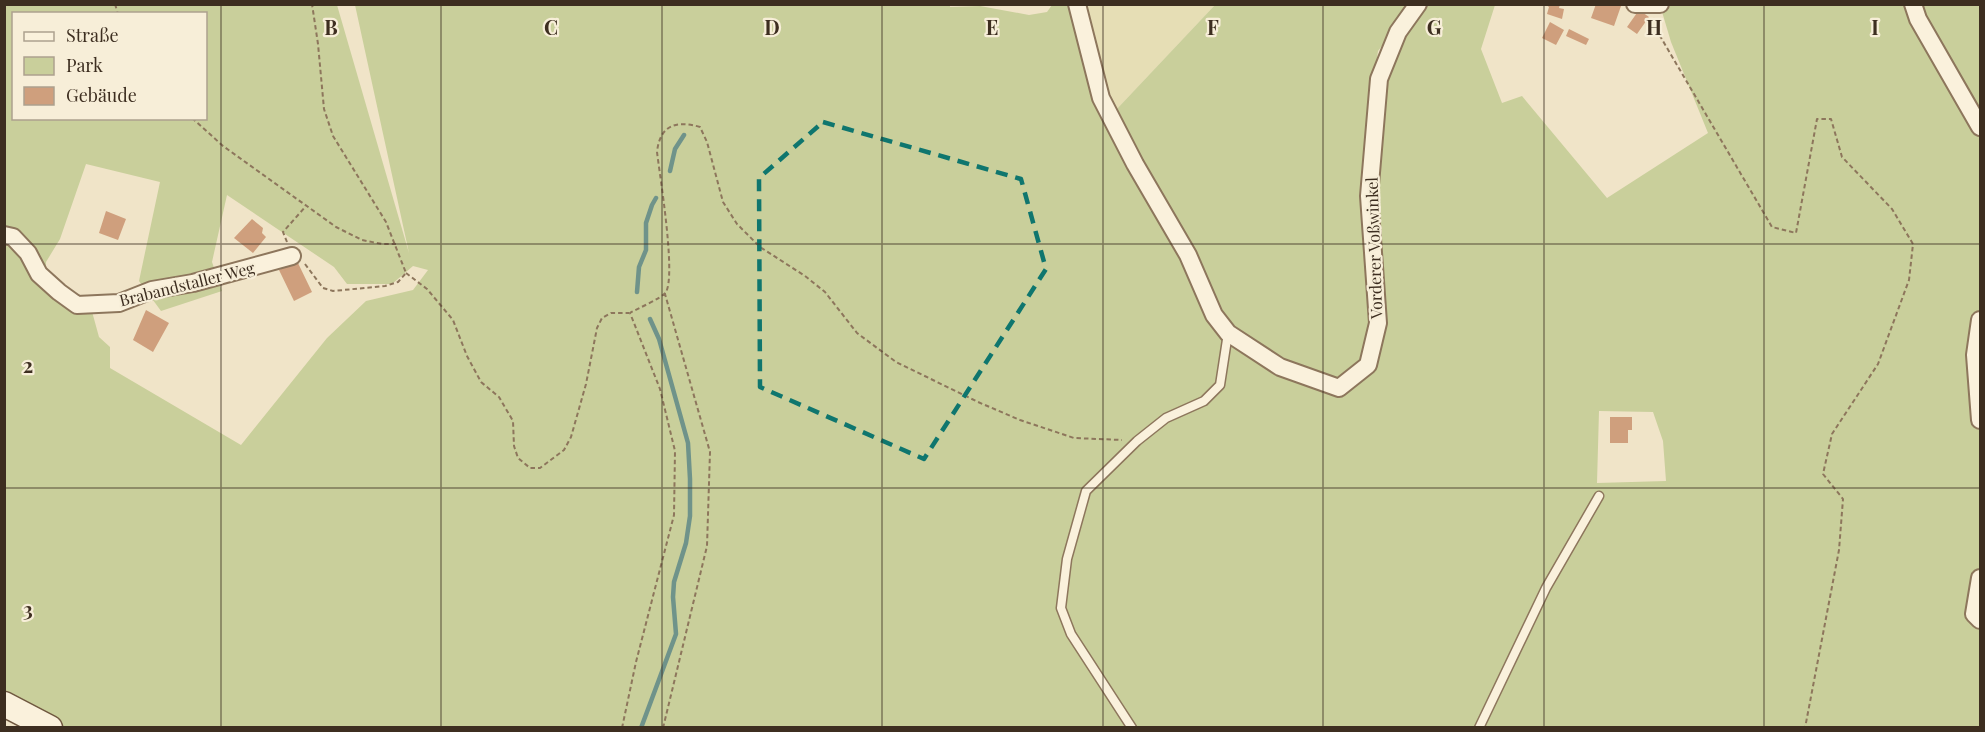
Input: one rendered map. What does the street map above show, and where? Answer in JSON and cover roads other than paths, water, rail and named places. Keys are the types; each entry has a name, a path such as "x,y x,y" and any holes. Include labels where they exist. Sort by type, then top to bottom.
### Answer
{"main road":[{"path":"4,704 50,728"}],"street":[{"path":"1077,4 1101,98 1135,164 1188,255 1214,315 1228,333"},
{"name":"Vorderer Voßwinkel","path":"1228,333 1280,367 1339,388 1368,365 1378,323 1369,196 1379,79 1398,32 1418,4"},
{"path":"1635,4 1659,5"},
{"path":"1913,4 1917,19 1980,127"},
{"name":"Brabandstaller Weg","path":"4,235 13,237 28,253 39,274 77,305 119,303 152,290 213,278 292,256"},
{"path":"1980,320 1975,355 1980,420"},
{"path":"1977,617 1980,578"}],"lane":[{"path":"1132,728 1071,634 1061,608 1067,559 1086,491 1137,441 1166,418 1204,400 1220,384 1228,333"},
{"path":"1479,728 1546,588 1599,496"}],"waterway":[{"path":"670,171 675,149 684,135"},
{"path":"637,292 639,267 646,250 646,223 656,198"},
{"path":"641,728 676,634 674,582 686,543 690,516 688,443 659,339 650,319"}]}
